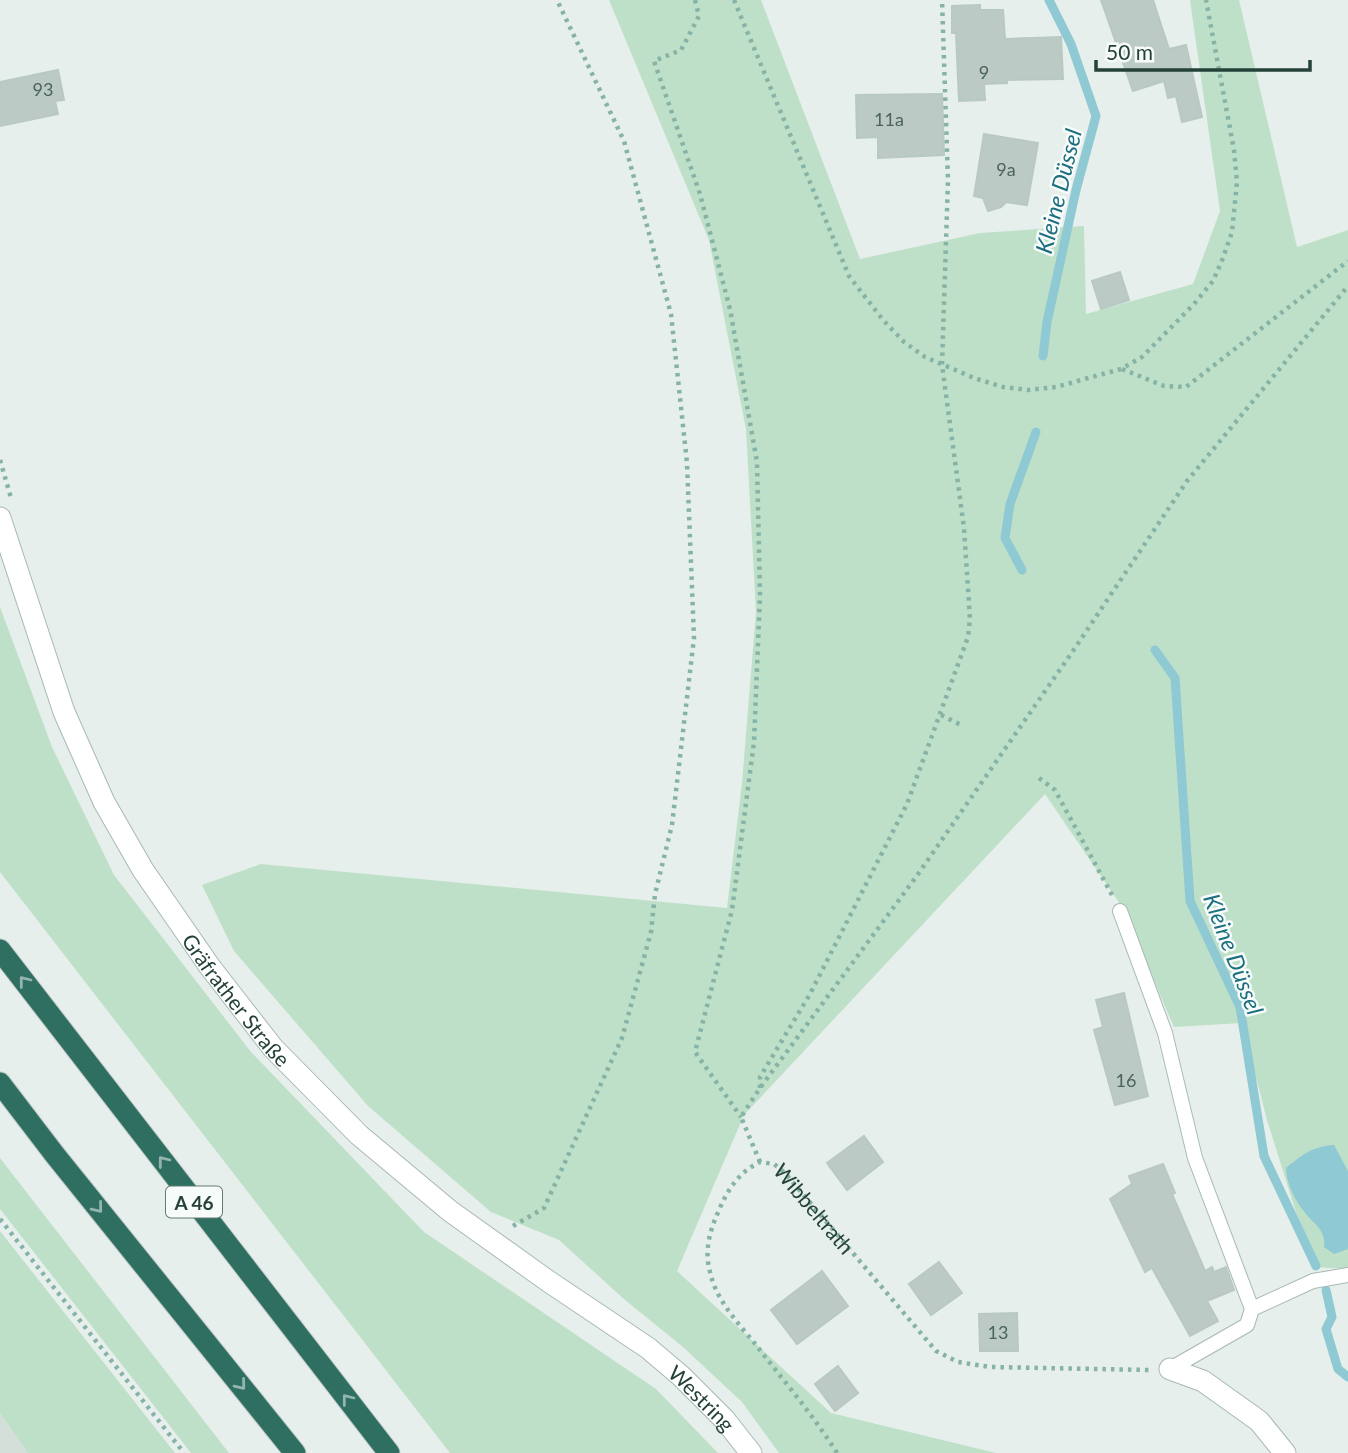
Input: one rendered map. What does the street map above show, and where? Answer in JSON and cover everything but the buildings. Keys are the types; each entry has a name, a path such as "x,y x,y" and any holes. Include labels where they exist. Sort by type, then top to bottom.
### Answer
{"highway":[{"name":"A 46","path":"0,950 389,1453"},
{"path":"0,1083 295,1453"},
{"path":"0,1098 55,1155"}],"street":[{"name":"Gräfrather Straße","path":"7,513 64,712 104,802 144,870 210,967 273,1048 359,1135 450,1210 548,1281 648,1348"},
{"name":"Westring","path":"648,1348 725,1420 751,1453"},
{"path":"1170,1369 1203,1381 1259,1421 1285,1453"}],"lane":[{"path":"1121,911 1165,1033 1195,1158 1252,1309 1247,1325 1170,1369"},
{"path":"1252,1309 1313,1281 1348,1275"}],"path":[{"path":"521,1235 510,1228 544,1208 622,1038 651,932 655,894 672,825 694,638 687,463 671,314 624,141 557,0"},
{"path":"695,0 699,16 681,50 654,61 700,194 730,309 757,462 760,594 754,742 733,910 695,1052 741,1116 760,1162"},
{"path":"734,0 849,276 883,320 904,342 925,357 1003,387 1028,390 1056,387 1121,369 1142,357 1206,289 1223,258 1232,232 1237,182 1234,150 1206,0"},
{"path":"760,1088 760,1077 810,994 907,804 968,637 970,620 964,528 942,365 948,180 942,0"},
{"path":"1121,369 1164,386 1186,387 1348,261"},
{"path":"741,1116 924,865 1187,481 1348,286"},
{"path":"0,460 7,513"},
{"path":"941,715 961,725"},
{"path":"1039,778 1055,790 1121,911"},
{"name":"Wibbeltrath","path":"837,1453 814,1419 730,1313 710,1273 708,1238 722,1202 742,1173 760,1162 774,1164 785,1173 936,1351 957,1362 990,1367 1139,1371 1170,1369"},
{"path":"0,1219 184,1453"}],"shaded area":[{"path":"0,1413 28,1453 0,1453"}],"green space":[{"path":"609,0 761,0 860,259 980,233 1084,226 1086,314 1193,284 1220,211 1190,0 1239,0 1297,247 1348,230 1348,1269 1313,1267 1267,1120 1242,1023 1174,1027 1122,907 1045,794 744,1115 677,1271 831,1413 996,1453 779,1453 742,1402 559,1240 491,1212 368,1106 234,951 202,885 261,864 727,908 742,783 756,612 746,429 709,240"},
{"path":"0,607 52,747 114,875 251,1052 424,1232 656,1389 718,1453 450,1453 0,872"},
{"path":"0,1158 229,1453 191,1453 0,1209"},
{"path":"0,1231 175,1453 28,1453 0,1413"}],"water":[{"path":"1334,1145 1348,1171 1348,1249 1334,1254 1324,1247 1322,1232 1295,1198 1286,1168 1308,1152"}],"waterway":[{"name":"Kleine Düssel","path":"1043,356 1047,322 1076,190 1096,116 1071,44 1049,0"},
{"name":"Kleine Düssel","path":"1022,570 1005,538 1010,504 1036,432"},
{"name":"Kleine Düssel","path":"1155,650 1175,678 1190,901 1240,1007 1264,1156 1316,1266"},
{"name":"Kleine Düssel","path":"1326,1290 1332,1317 1326,1329 1338,1369 1348,1377"}]}
